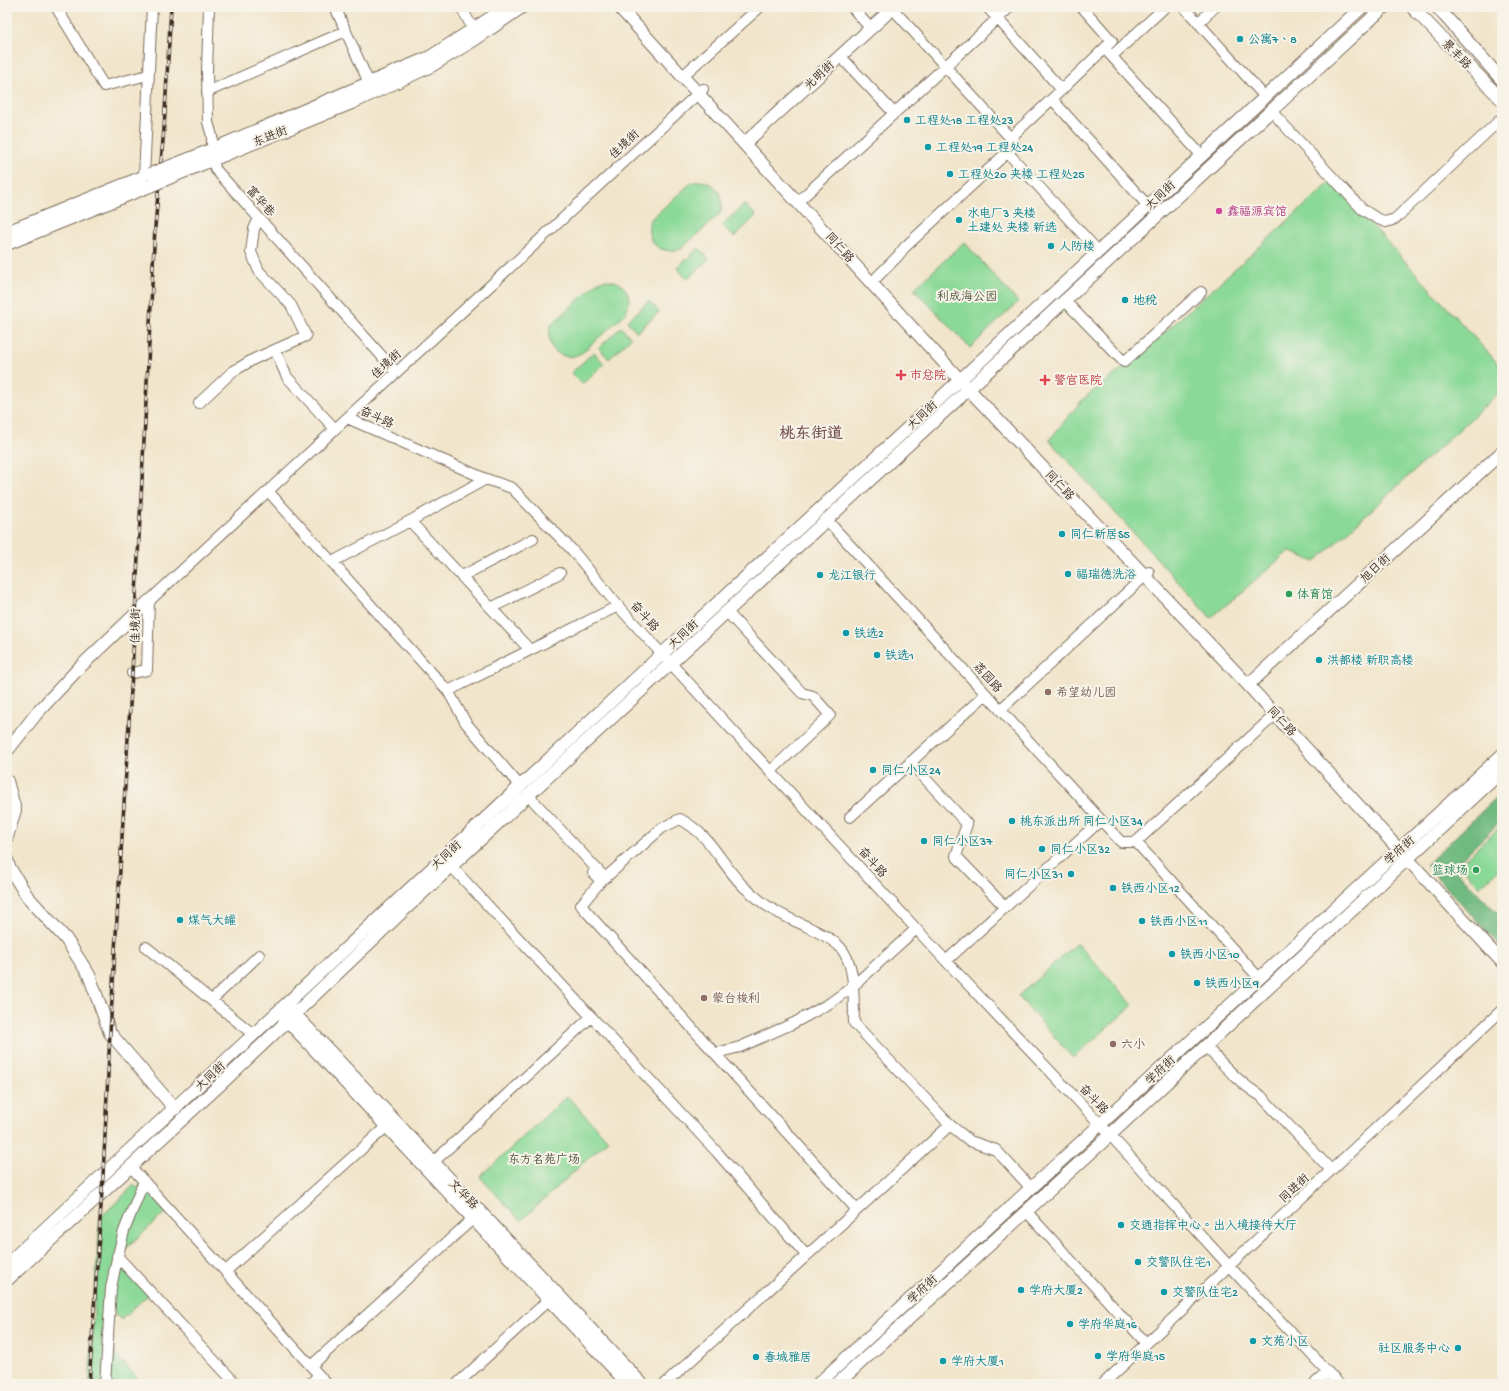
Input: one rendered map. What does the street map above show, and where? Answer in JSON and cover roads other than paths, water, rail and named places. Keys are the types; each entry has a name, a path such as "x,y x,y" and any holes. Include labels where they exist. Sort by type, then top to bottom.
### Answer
{"main road":[{"name":"东进街","path":"212,155 369,83 430,57 507,7"},
{"name":"东进街","path":"7,232 354,102 431,66 474,40 522,7"},
{"name":"同仁路","path":"619,7 701,91 967,381 1502,955"},
{"name":"同仁路","path":"627,7 687,72 701,91"},
{"name":"大同街","path":"7,1280 131,1167 452,866 826,519 1098,251 1362,7"},
{"name":"大同街","path":"7,1264 662,654 967,381 1064,300 1384,7"},
{"name":"景丰路","path":"1412,7 1502,100"},
{"name":"景丰路","path":"1437,7 1502,80"},
{"name":"光明街","path":"747,141 893,8"},
{"name":"同仁路","path":"747,141 877,277 967,381"},
{"name":"东进街","path":"7,244 148,179"},
{"name":"旭日街","path":"1249,684 1502,452"},
{"path":"7,751 37,713 78,668 149,601"},
{"name":"学府街","path":"837,1384 1110,1135 1205,1046 1406,852 1502,755"},
{"name":"学府街","path":"818,1384 1259,978 1502,771"},
{"path":"7,781 15,810 7,837"},
{"name":"同仁路","path":"1406,852 1502,962"},
{"path":"7,860 9,867 27,896 66,940 89,975 110,1033 175,1109"},
{"path":"282,1008 291,1018"},
{"name":"文华路","path":"291,1018 387,1126 430,1165"},
{"name":"文华路","path":"291,1018 553,1296 642,1384"},
{"name":"文华路","path":"553,1296 628,1384"}],"street":[{"path":"56,7 104,86 148,75"},
{"path":"148,179 148,75 152,7"},
{"name":"富华巷","path":"209,7 207,92 208,122 212,136 212,155 216,170 396,372"},
{"path":"335,7 369,83"},
{"path":"460,7 473,29"},
{"path":"687,72 760,7"},
{"path":"852,7 870,28"},
{"path":"987,7 1062,90"},
{"path":"802,197 1010,7"},
{"path":"1082,7 1112,41 1108,53"},
{"path":"1010,138 1062,90 1165,7"},
{"path":"1184,7 1266,97"},
{"path":"1198,23 1215,7"},
{"path":"877,277 904,248 1014,146 1014,142 893,8"},
{"path":"207,92 346,30"},
{"path":"1108,53 1202,156"},
{"path":"840,56 894,113"},
{"name":"佳境街","path":"132,673 148,670 149,601 701,91"},
{"path":"1052,100 1148,206"},
{"path":"1271,111 1362,209 1376,218 1386,222 1396,219 1502,118"},
{"path":"1008,153 1098,251"},
{"path":"199,403 232,372 254,359 306,336 291,305 259,271 251,252 254,229 259,218"},
{"path":"1064,300 1124,362 1201,292"},
{"path":"275,350 288,376 335,429"},
{"name":"奋斗路","path":"347,418 486,479 512,488 574,552 618,606 662,654 916,929 1101,1125 1339,1384"},
{"path":"332,562 486,479"},
{"path":"268,491 448,691 466,723 520,786"},
{"name":"荔园路","path":"826,519 1121,842 1136,842"},
{"path":"410,521 530,650"},
{"path":"462,576 533,539"},
{"path":"491,608 560,573"},
{"path":"1000,710 1148,574"},
{"path":"448,691 618,606"},
{"path":"726,612 802,693 813,696 830,715 771,771"},
{"path":"850,817 986,694"},
{"path":"1259,978 1136,842 1276,713"},
{"path":"910,762 967,824 956,856 1005,908"},
{"path":"527,798 606,878 662,828 680,819 691,825 708,840 744,886 764,904 800,924 826,936 840,947 848,960 851,970 854,1023 950,1125 970,1140 996,1150 1031,1188"},
{"path":"527,798 600,881 581,905 584,910 716,1053 857,1210"},
{"path":"946,961 1101,820"},
{"path":"452,866 716,1151 806,1254"},
{"path":"716,1053 740,1047 794,1023 830,1003 852,987 916,929"},
{"path":"146,947 254,1035"},
{"path":"212,1000 259,956"},
{"name":"同进街","path":"1103,1384 1502,1010"},
{"path":"430,1165 592,1017"},
{"path":"1205,1046 1234,1077 1261,1096 1331,1170"},
{"path":"665,1384 806,1254 857,1210 950,1125"},
{"path":"226,1271 387,1126"},
{"path":"131,1167 327,1384"},
{"path":"105,1384 111,1288 117,1256 129,1217 144,1181"},
{"path":"1026,1211 1146,1343"},
{"path":"311,1366 477,1215"},
{"path":"117,1256 236,1384"},
{"path":"457,1384 553,1296"},
{"path":"1314,1384 1328,1372"},
{"path":"310,1384 319,1375"}],"railway":[{"path":"89,1384 103,1176 110,1033 132,673 155,227 164,129 171,7"}],"place":[{"name":"公寓7、8","path":"1240,39"},
{"name":"工程处18 工程处23","path":"907,120"},
{"name":"工程处19 工程处24","path":"928,147"},
{"name":"工程处20 夹楼 工程处25","path":"950,174"},
{"name":"鑫福源宾馆","path":"1219,211"},
{"name":"水电厂3 夹楼 土建处 夹楼 新选","path":"959,220"},
{"name":"人防楼","path":"1051,246"},
{"name":"地税","path":"1125,300"},
{"name":"市总院","path":"901,375"},
{"name":"警官医院","path":"1045,380"},
{"name":"同仁新居S5","path":"1062,534"},
{"name":"福瑞德洗浴","path":"1068,574"},
{"name":"龙江银行","path":"820,575"},
{"name":"体育馆","path":"1289,594"},
{"name":"铁选2","path":"846,633"},
{"name":"铁选1","path":"877,655"},
{"name":"洪都楼 新职高楼","path":"1319,660"},
{"name":"希望幼儿园","path":"1048,692"},
{"name":"同仁小区24","path":"873,770"},
{"name":"桃东派出所 同仁小区34","path":"1012,821"},
{"name":"同仁小区37","path":"924,841"},
{"name":"同仁小区32","path":"1042,849"},
{"name":"篮球场","path":"1476,870"},
{"name":"同仁小区31","path":"1071,874"},
{"name":"铁西小区12","path":"1113,888"},
{"name":"煤气大罐","path":"180,920"},
{"name":"铁西小区11","path":"1142,921"},
{"name":"铁西小区10","path":"1172,954"},
{"name":"铁西小区9","path":"1197,983"},
{"name":"蒙台梭利","path":"704,998"},
{"name":"六小","path":"1113,1044"},
{"name":"交通指挥中心。出入境接待大厅","path":"1121,1225"},
{"name":"交警队住宅1","path":"1138,1262"},
{"name":"学府大厦2","path":"1021,1290"},
{"name":"交警队住宅2","path":"1164,1292"},
{"name":"学府华庭16","path":"1070,1324"},
{"name":"文苑小区","path":"1253,1341"},
{"name":"社区服务中心","path":"1458,1348"},
{"name":"学府华庭15","path":"1098,1356"},
{"name":"春城雅居","path":"756,1357"},
{"name":"学府大厦1","path":"943,1361"}],"district":[{"name":"桃东街道","path":"811,432"}],"park label":[{"name":"利成海公园","path":"967,296"},
{"name":"东方名苑广场","path":"544,1159"}]}
